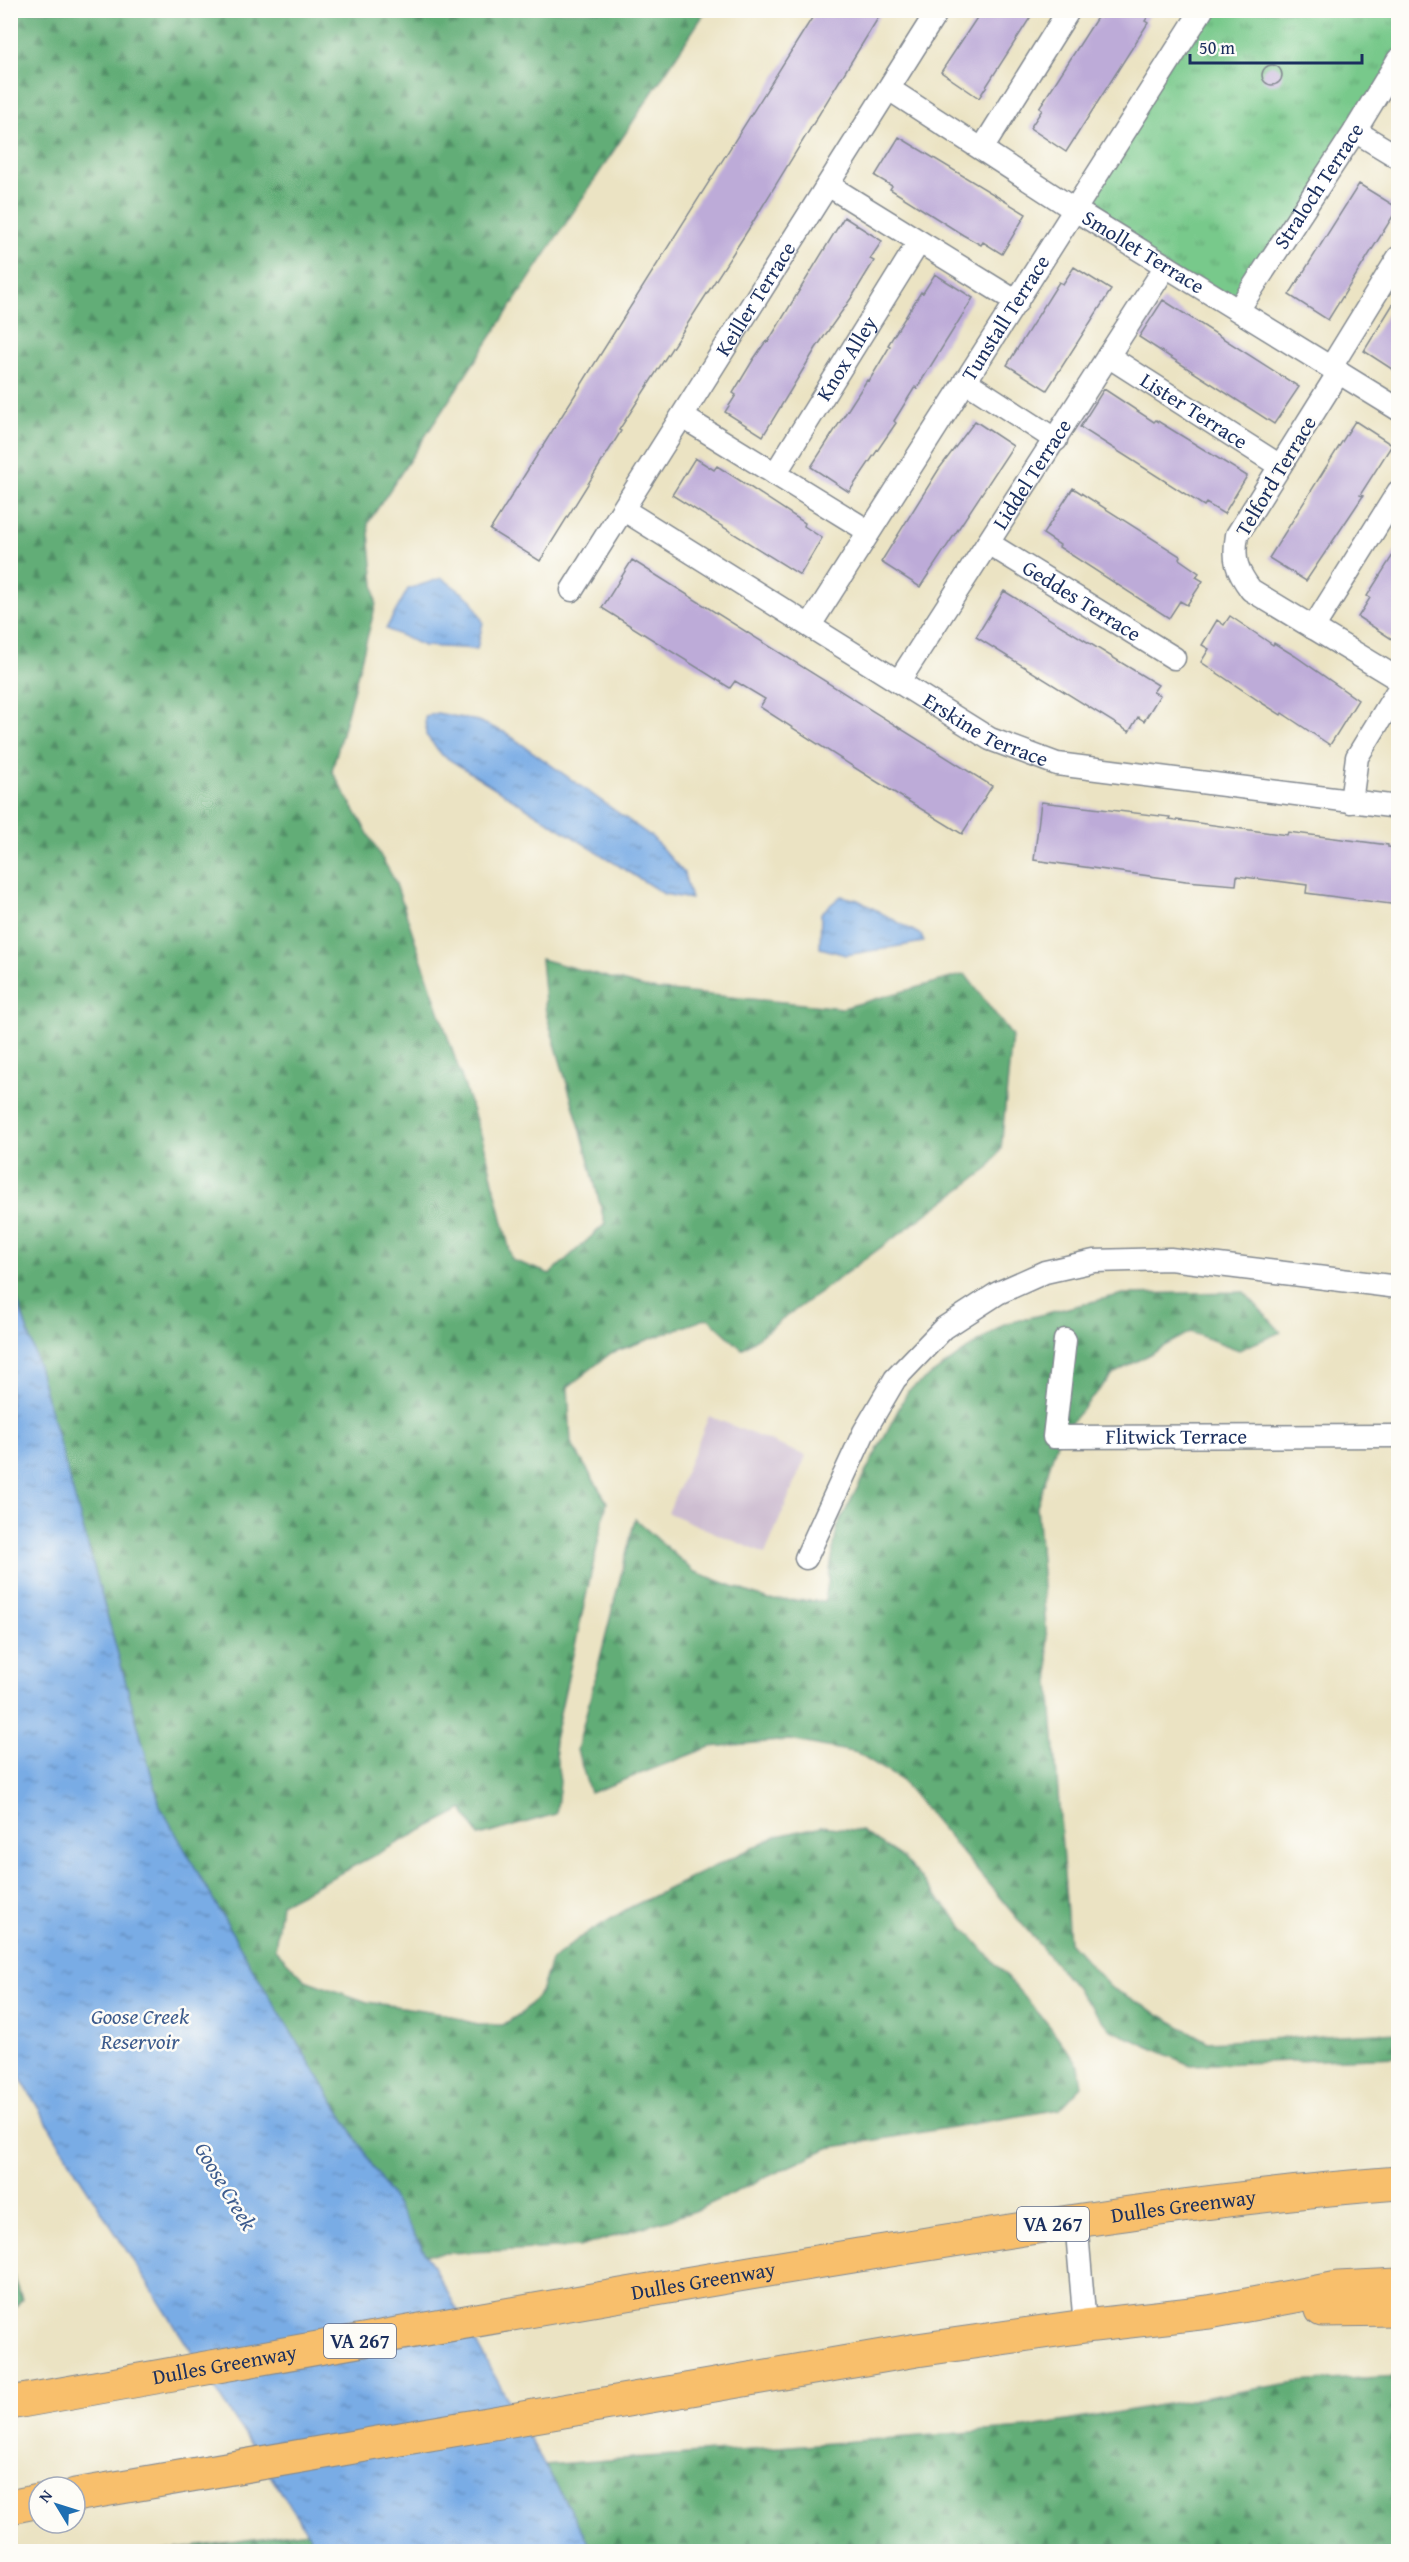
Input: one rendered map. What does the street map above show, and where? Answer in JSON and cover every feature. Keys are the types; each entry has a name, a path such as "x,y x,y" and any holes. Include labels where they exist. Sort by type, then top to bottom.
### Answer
{"highway":[{"name":"Dulles Greenway","path":"10,2403 710,2280 1076,2220 1211,2201 1398,2183"},
{"path":"87,2493 918,2350 1085,2326 1209,2312 1338,2288 1398,2285"},
{"path":"1209,2312 1398,2309"},
{"path":"10,2506 27,2503"}],"street":[{"name":"Keiller Terrace","path":"572,590 938,10"},
{"path":"982,150 1069,10"},
{"name":"Tunstall Terrace","path":"810,625 1202,10"},
{"name":"Straloch Terrace","path":"1238,310 1355,131 1398,60"},
{"name":"Smollet Terrace","path":"889,89 1075,210 1398,410"},
{"path":"1355,131 1398,157"},
{"path":"828,185 1017,302"},
{"name":"Knox Alley","path":"776,474 919,242"},
{"name":"Liddel Terrace","path":"899,681 1166,266"},
{"name":"Telford Terrace","path":"1395,273 1335,369 1280,466 1237,535 1234,555 1240,576 1251,590 1398,680"},
{"name":"Lister Terrace","path":"1108,356 1280,466"},
{"path":"965,381 1056,440"},
{"path":"683,417 868,531"},
{"path":"1313,628 1398,492"},
{"name":"Erskine Terrace","path":"624,510 990,739 1057,764 1398,807"},
{"name":"Geddes Terrace","path":"988,543 1174,658"},
{"path":"1351,802 1357,757 1398,690"},
{"path":"806,1558 864,1432 895,1379 944,1328 998,1293 1045,1272 1094,1261 1170,1259 1398,1287"},
{"name":"Flitwick Terrace","path":"1065,1340 1054,1437 1398,1436"},
{"path":"1076,2220 1085,2326"}],"shaded area":[{"path":"709,1416 806,1456 765,1554 668,1513"}],"green space":[{"path":"10,11 706,11 368,523 376,604 332,771 395,881 484,1144 512,1260 550,1274 605,1224 583,1138 546,1013 541,959 650,989 843,1008 965,974 1012,1036 1001,1149 988,1169 742,1349 708,1318 611,1353 568,1387 571,1443 607,1502 554,1740 560,1782 556,1814 479,1836 463,1809 281,1904 275,1949 305,1980 367,2002 443,2013 477,2025 503,2025 523,2012 541,1992 551,1961 579,1938 629,1908 777,1836 822,1826 861,1831 903,1858 1048,2024 1079,2066 1082,2086 1060,2109 828,2148 695,2211 579,2247 426,2254 255,1973 160,1806 31,1341 11,1279"},
{"path":"1202,11 1398,11 1398,60 1238,310 1075,210"},
{"path":"1244,1292 1281,1332 1239,1350 1190,1332 1113,1374 1059,1436 1037,1506 1069,1942 1110,1987 1208,2042 1398,2032 1398,2057 1190,2065 1111,2030 901,1780 858,1753 790,1740 710,1747 590,1793 577,1750 635,1519 693,1571 769,1600 825,1601 837,1527 908,1391 1004,1324 1123,1294"},
{"path":"11,2268 22,2299 10,2312"},
{"path":"1398,2376 1398,2551 593,2551 545,2465 1025,2428 1296,2382"},
{"path":"308,2532 319,2551 156,2552"}],"water":[{"path":"442,578 472,600 483,622 477,649 424,646 386,629 408,589"},
{"path":"437,713 478,721 506,733 652,837 684,873 691,899 664,894 442,755 426,735 425,717"},
{"path":"841,896 858,900 921,935 924,942 846,955 820,948 821,913"},
{"name":"Goose Creek Reservoir","path":"10,1279 31,1341 160,1806 255,1973 426,2254 593,2551 319,2551 77,2173 11,2062"}],"building":[{"path":"817,10 883,10 748,230 619,430 621,431 540,561 490,530"},
{"path":"982,10 1035,10 979,98 941,72"},
{"path":"1108,10 1152,10 1145,21 1148,23 1066,152 1030,128 1042,110 1039,108 1098,16 1102,18"},
{"path":"1272,65 1279,68 1282,75 1279,82 1272,85 1265,82 1262,75 1265,68"},
{"path":"899,137 1026,214 1002,254 983,242 981,245 963,235 890,189 892,186 875,176"},
{"path":"1359,184 1398,208 1328,320 1289,295"},
{"path":"844,217 882,241 870,259 874,261 816,348 763,436 725,412 736,395 733,393 753,360 766,341 768,342"},
{"path":"1074,267 1111,290 1047,390 1007,365 1059,282 1063,284"},
{"path":"935,274 973,298 894,421 896,423 849,492 811,467 867,380 869,381 890,346 888,345"},
{"path":"1398,296 1398,373 1364,351"},
{"path":"1163,300 1299,387 1274,424 1139,337"},
{"path":"1104,389 1154,422 1156,420 1247,476 1224,514 1206,503 1204,506 1080,427"},
{"path":"975,421 1013,446 920,587 881,562 939,469"},
{"path":"1355,421 1392,445 1360,495 1363,496 1306,581 1269,558"},
{"path":"695,458 714,470 717,466 805,523 804,526 822,538 800,575 672,495"},
{"path":"1073,488 1180,556 1179,559 1199,573 1196,577 1203,581 1187,605 1180,601 1169,618 1059,547 1060,545 1043,534"},
{"path":"1398,547 1398,643 1358,617 1370,598 1367,596"},
{"path":"632,560 992,786 962,834 760,707 765,699 735,681 730,688 602,608"},
{"path":"1004,591 1158,685 1153,692 1160,695 1144,721 1138,717 1129,732 976,637"},
{"path":"1230,616 1273,645 1274,643 1295,656 1358,700 1330,745 1201,662 1209,649 1202,645 1217,620 1224,625"},
{"path":"1041,802 1170,817 1169,819 1287,835 1288,832 1388,845 1388,847 1398,848 1398,905 1306,893 1307,885 1237,876 1236,885 1186,881 1034,860"}],"water label":[{"name":"Goose Creek","path":"226,2186"}]}
